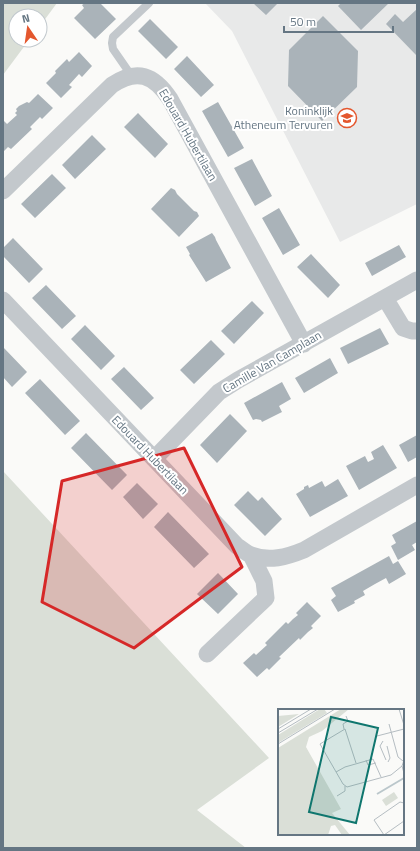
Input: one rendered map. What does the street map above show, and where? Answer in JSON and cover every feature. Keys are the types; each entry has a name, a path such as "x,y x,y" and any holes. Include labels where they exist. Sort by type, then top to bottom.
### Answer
{"street":[{"path":"3,191 112,85 131,75"},
{"name":"Edouard Hubertilaan","path":"131,75 142,75 152,79 163,88 304,344"},
{"name":"Camille Van Camplaan","path":"154,459 219,392 417,280"},
{"path":"385,298 403,328 412,331 417,330"},
{"name":"Edouard Hubertilaan","path":"3,300 237,546 251,554 265,558 291,556 417,485"},
{"path":"207,654 266,598 264,581 251,554"}],"lane":[{"path":"131,75 113,49 113,37 149,3"}],"highlighted area":[{"path":"184,448 242,567 134,648 42,602 62,481"}],"shaded area":[{"path":"3,3 57,3 48,15 48,8 8,8 8,48 23,48 3,75"},
{"name":"Koninklijk Atheneum Tervuren","path":"205,3 417,3 417,204 340,242 232,31"},
{"path":"3,471 269,758 197,810 246,848 3,848"}],"building":[{"path":"85,3 100,3 116,19 95,39 74,18 84,8 82,5"},
{"path":"253,3 278,3 266,15"},
{"path":"341,3 389,3 361,30 338,6"},
{"path":"417,9 417,56 386,24 395,14 403,22"},
{"path":"323,16 358,51 357,87 322,121 288,86 289,50"},
{"path":"150,19 178,47 166,59 138,31"},
{"path":"79,52 92,66 82,77 79,74 69,85 72,87 61,98 46,83 67,59 69,62"},
{"path":"187,56 214,85 201,97 174,69"},
{"path":"38,94 53,108 42,119 40,117 30,127 32,129 11,149 8,147 3,152 3,120 7,124 17,115 15,113 19,106 27,102 29,103"},
{"path":"218,102 244,148 228,157 202,111"},
{"path":"138,113 168,144 155,158 124,127"},
{"path":"92,135 106,149 75,179 62,165"},
{"path":"252,159 272,196 255,206 234,168"},
{"path":"52,174 66,188 35,218 21,204"},
{"path":"171,188 175,190 177,194 194,211 197,212 199,216 179,237 151,209"},
{"path":"279,208 300,245 283,255 262,218"},
{"path":"212,233 231,268 206,282 189,255 190,254 186,247"},
{"path":"13,238 43,269 29,283 3,256 3,248"},
{"path":"399,245 406,257 372,276 365,263"},
{"path":"311,254 340,285 328,298 297,267"},
{"path":"46,285 76,316 62,329 32,298"},
{"path":"252,301 264,313 234,344 221,331"},
{"path":"85,325 115,356 101,370 71,339"},
{"path":"380,328 389,344 348,364 340,348"},
{"path":"211,340 225,354 194,384 180,370"},
{"path":"3,347 27,372 12,387 3,377"},
{"path":"330,358 338,373 304,393 295,378"},
{"path":"124,367 154,398 141,410 111,379"},
{"path":"40,379 80,421 65,435 25,393"},
{"path":"282,382 291,399 279,406 282,412 262,422 261,420 253,420 244,403"},
{"path":"230,414 247,431 217,463 200,445"},
{"path":"86,433 127,475 112,490 71,448"},
{"path":"417,435 417,457 408,462 399,445"},
{"path":"383,445 397,468 359,490 346,466 365,456 368,462 374,459 371,452"},
{"path":"338,479 348,496 310,517 296,494 308,485 309,488 322,481 325,487"},
{"path":"137,483 158,504 143,519 123,497"},
{"path":"248,491 258,501 262,497 282,519 265,536 234,505"},
{"path":"168,512 209,554 194,568 154,527"},
{"path":"417,521 417,542 412,545 415,550 398,560 391,546 396,543 392,535"},
{"path":"389,556 393,564 398,561 406,574 389,584 386,578 375,584 363,591 365,595 354,601 355,603 338,612 331,600 336,596 331,588"},
{"path":"218,573 238,594 218,614 197,594"},
{"path":"307,602 321,616 311,626 313,628 300,640 299,638 279,657 281,658 269,670 267,668 257,677 243,663 254,653 256,655 267,645 265,643 286,622 288,624 298,615 296,613"}],"place":[{"name":"Koninklijk Atheneum Tervuren","path":"347,118"}]}
